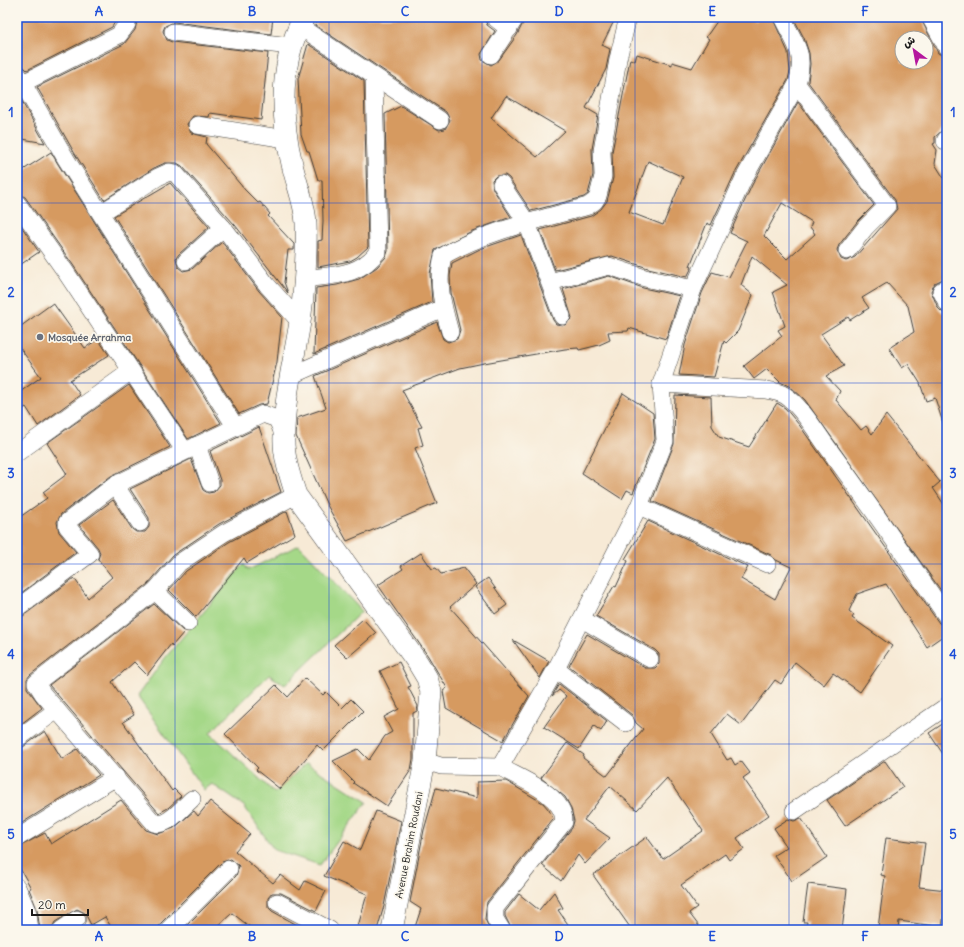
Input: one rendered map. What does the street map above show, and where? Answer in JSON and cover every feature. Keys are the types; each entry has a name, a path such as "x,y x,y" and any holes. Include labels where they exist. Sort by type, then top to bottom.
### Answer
{"street":[{"path":"128,17 127,24 119,35 20,78 66,159 235,426"},
{"path":"491,55 513,23 494,17"},
{"path":"450,332 443,308 439,273 443,256 460,245 527,223 588,206 595,201 598,196 602,176 602,151 618,59 628,17"},
{"path":"500,767 556,669 639,506 665,442 661,384 693,289 743,180 797,84 802,67 800,53 782,17"},
{"path":"930,17 947,48"},
{"path":"301,21 374,77 440,120"},
{"name":"Avenue Brahim Roudani","path":"301,21 290,46 284,81 283,102 286,139 306,222 300,322 290,376 284,436 287,466 296,495 427,678 431,692 425,761 392,930"},
{"path":"174,32 290,46"},
{"path":"303,279 348,273 364,267 378,251 374,77"},
{"path":"797,84 887,206 865,228 847,252"},
{"path":"197,125 286,139"},
{"path":"101,213 169,172 175,173 223,228 266,285 300,322"},
{"path":"501,184 527,223 562,316"},
{"path":"17,203 131,371 190,448 210,483"},
{"path":"186,261 223,228"},
{"path":"550,282 609,266 645,278 693,289"},
{"path":"947,287 940,291 947,303"},
{"path":"290,376 443,308"},
{"path":"17,453 131,371"},
{"path":"661,384 766,390 776,391 787,396 799,409 860,492 947,617"},
{"path":"17,608 90,554 67,526 68,522 115,485 235,426 248,423 263,414 277,419 284,436"},
{"path":"115,485 140,523"},
{"path":"192,799 165,823 158,824 147,815 116,777 56,710 36,683 155,591 179,563 224,533 296,495"},
{"path":"639,506 766,564"},
{"path":"155,591 188,624"},
{"path":"582,618 650,659"},
{"path":"556,669 626,723"},
{"path":"794,811 947,706"},
{"path":"17,740 56,710"},
{"path":"425,761 441,766 500,767 553,798 561,807 564,822 495,908 495,919 502,930"},
{"path":"17,838 116,777"},
{"path":"168,930 229,869"},
{"path":"17,887 23,915 30,930"},
{"path":"277,902 330,930"},
{"path":"61,930 77,919"}],"green space":[{"path":"299,545 362,611 285,685 269,675 210,733 275,793 306,763 367,802 320,865 274,850 244,806 212,784 204,790 137,696 165,658 244,564 248,570"}],"building":[{"path":"17,17 118,17 112,27 27,70 22,65 17,63"},
{"path":"138,17 273,17 271,34 174,22 165,26 163,31 167,40 172,42 268,53 261,120 210,113 209,117 193,116 187,124 191,133 207,137 206,144 245,190 258,203 260,202 270,214 268,216 294,244 294,250 288,250 284,282 288,293 235,225 182,166 177,163 165,163 154,168 104,200 75,154 37,87 124,44 135,30"},
{"path":"321,17 484,17 487,25 495,31 481,54 482,60 491,65 499,60 517,35 526,17 616,17 602,45 610,49 606,69 586,108 598,115 592,149 593,175 588,194 584,197 531,211 509,178 505,175 496,176 492,180 493,189 511,217 472,231 435,250 430,274 432,302 314,354 316,288 337,285 359,279 377,267 386,257 388,251 385,114 401,106 439,130 445,129 450,120 446,112 315,25","holes":["506,96 565,131 537,157 491,118"]},
{"path":"720,17 748,17 754,21 761,17 772,17 788,52 790,71 788,80 734,175 711,225 707,223 690,266 692,267 687,277 648,268 612,256 555,270 540,230 591,216 601,209 607,201 613,178 612,152 630,59 635,61 637,54 672,65 672,62 692,68 709,39 706,37","holes":["648,161 683,177 663,225 629,212"]},
{"path":"793,17 920,17 926,30 894,30 894,70 934,70 934,45 938,53 947,58 947,126 935,137 935,143 933,144 937,150 935,164 947,183 947,277 935,283 931,291 938,308 942,312 947,313 947,426 944,426 935,398 926,401 920,383 908,364 902,368 889,348 914,332 908,306 887,283 862,298 869,308 850,320 848,317 821,334 844,366 826,376 840,391 836,400 861,430 866,426 872,434 886,415 940,482 933,488 947,509 947,599 805,400 791,387 780,382 767,369 754,379 744,366 782,336 778,330 785,326 773,292 787,285 752,256 741,285 753,295 738,331 726,343 724,341 714,377 679,375 685,345 702,293 712,272 729,277 747,241 730,233 752,185 798,102 874,205 857,222 839,245 837,250 841,259 846,261 855,257 897,209 895,200 808,82 810,64 809,53 804,38","holes":["782,203 812,222 810,227 815,234 787,259 764,236"]},
{"path":"308,44 364,81 368,247 350,261 318,267 318,241 322,240 323,221 322,180 318,180 309,151 307,151 301,134 298,79"},
{"path":"17,93 45,143 17,138"},
{"path":"51,152 221,423 188,439 73,265 25,197 17,193 17,174"},
{"path":"170,183 209,227 179,254 176,258 178,267 183,271 192,269 222,242 259,291 282,317 277,362 267,404 259,405 239,414 114,216"},
{"path":"17,220 39,252 17,267"},
{"path":"521,235 553,320 556,324 565,325 572,318 563,289 609,276 643,288 680,296 666,339 629,328 628,331 608,332 610,340 599,345 579,350 578,348 565,349 460,368 402,390 422,427 418,428 423,445 415,448 437,503 347,541 327,505 296,436 297,418 326,408 315,376 437,322 443,339 448,342 457,339 460,330 451,293 450,276 452,263 480,249"},
{"path":"53,303 85,348 98,339 109,355 70,380 80,395 38,426 26,407 17,412 17,394 41,377 17,344 17,329"},
{"path":"129,385 170,447 111,476 61,514 57,522 59,532 76,552 17,596 17,519 47,498 43,492 67,474 47,443"},
{"path":"623,393 653,413 655,439 633,493 627,490 622,499 582,473"},
{"path":"675,395 711,397 712,426 719,437 749,447 777,403 785,408 800,426 939,623 947,627 947,633 927,647 886,584 857,594 849,611 854,615 852,618 892,646 860,692 833,673 824,685 795,662 781,684 775,680 741,725 727,714 711,734 727,760 731,758 735,765 741,761 750,773 743,778 769,815 737,838 744,849 729,860 725,854 681,885 697,907 689,913 702,930 632,930 593,875 647,837 663,859 703,831 667,778 637,810 610,786 584,820 610,838 585,864 578,855 561,881 542,865 572,828 574,821 571,808 565,797 541,778 567,743 584,755 583,758 607,776 643,729 636,723 632,715 569,666 587,634 645,668 655,668 659,664 659,654 655,650 596,616 614,586 616,587 628,561 625,559 648,521 748,567 741,579 775,599 791,567 776,560 771,555 652,501 674,444"},
{"path":"259,427 281,492 219,524 173,555 148,584 30,675 27,679 27,688 42,708 17,727 17,618 23,616 74,578 88,598 112,577 98,559 100,553 98,548 79,525 113,500 132,529 136,532 145,532 149,527 149,518 130,489 191,459 203,490 208,493 214,492 220,485 220,480 210,451"},
{"path":"287,511 295,534 247,563 244,558 196,617 169,590 186,571 229,542"},
{"path":"421,553 432,569 436,568 441,574 464,568 476,584 450,607 529,696 503,741 446,708 443,691 447,688 428,656 378,585 403,569 401,566"},
{"path":"488,578 507,605 495,614 475,587"},
{"path":"154,604 184,632 172,646 171,644 147,675 134,662 112,682 134,715 123,722 172,791 174,789 181,796 168,808 159,813 49,685"},
{"path":"363,619 376,633 347,658 334,645"},
{"path":"513,640 549,661 540,678"},
{"path":"399,662 411,686 408,687 418,706 417,711 413,713 413,759 411,770 387,806 353,783 354,782 333,761 358,749 369,760 385,736 392,732 384,717 399,709 380,671"},
{"path":"305,678 323,695 326,692 342,708 351,699 363,711 323,751 317,745 280,789 256,770 258,768 225,734 276,685 288,697"},
{"path":"559,684 607,721 601,731 594,726 579,749 544,727 566,696 559,690 552,696"},
{"path":"947,721 947,760 929,733"},
{"path":"45,731 62,759 77,749 99,775 17,826 17,749 23,747"},
{"path":"885,761 903,787 845,826 827,800"},
{"path":"506,781 543,803 549,810 553,819 487,902 485,919 490,930 414,930 421,909 410,902 424,830 436,788 477,798 477,782"},
{"path":"121,800 146,830 158,834 174,828 194,811 198,816 210,801 250,834 235,851 273,883 280,875 300,890 305,881 326,891 316,911 281,893 272,893 268,898 268,907 272,911 306,930 254,930 232,913 214,930 182,930 236,876 239,866 231,859 222,862 161,923 158,930 113,930 105,917 91,925 85,913 77,909 55,922 51,930 40,930 37,909 29,889 31,888 17,863 17,848 45,833 51,844"},
{"path":"376,811 401,821 384,906 377,930 357,930 367,894 324,876 344,841 360,850"},
{"path":"801,818 827,857 792,881 774,855 787,847 774,828 788,819 794,821"},
{"path":"886,838 925,843 919,887 947,890 942,927 899,921 898,930 878,928 885,876 881,875"},
{"path":"808,884 847,889 842,930 806,930 807,922 803,922"},
{"path":"554,892 563,908 558,910 572,930 512,930 505,916 505,912 519,894 539,910"}],"place":[{"name":"Mosquée Arrahma","path":"40,337"}]}
